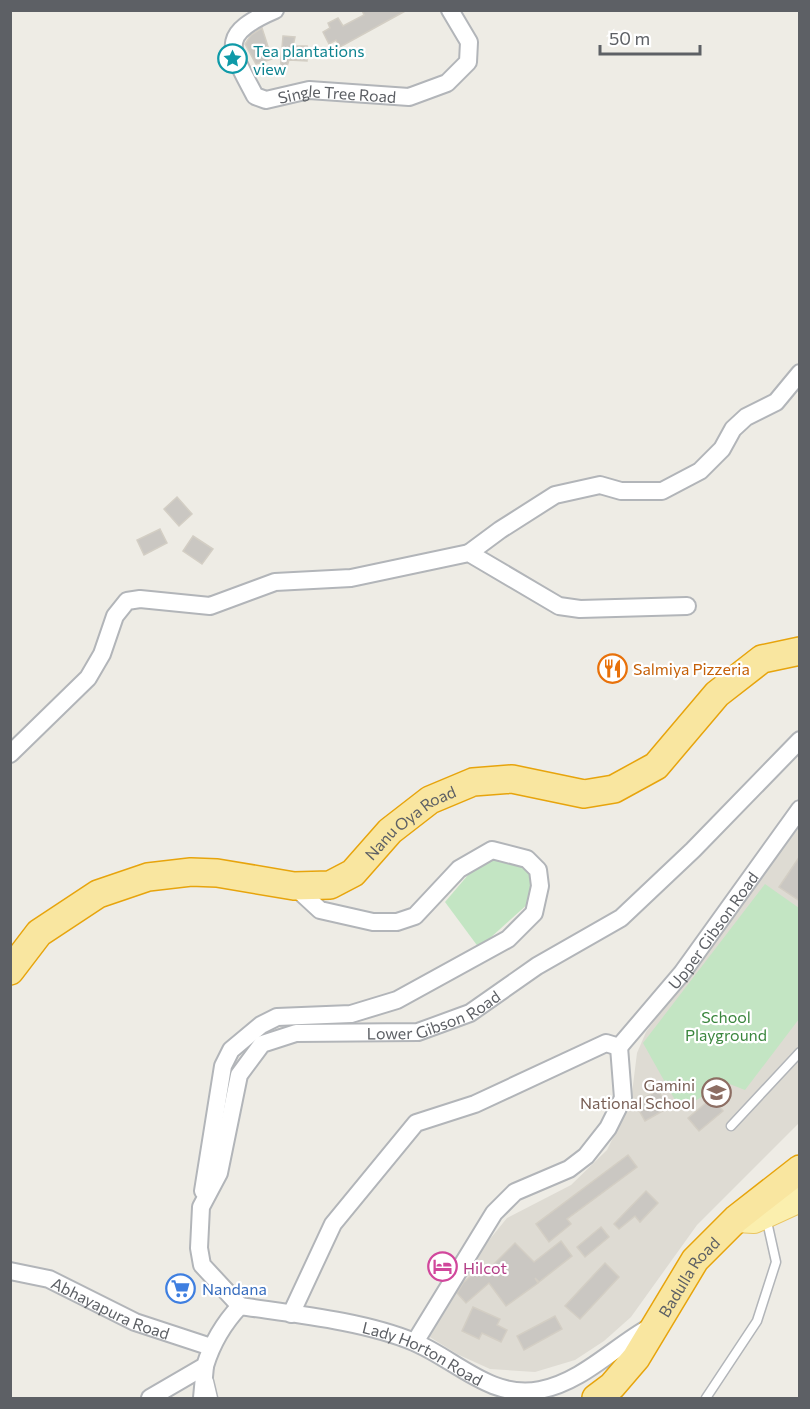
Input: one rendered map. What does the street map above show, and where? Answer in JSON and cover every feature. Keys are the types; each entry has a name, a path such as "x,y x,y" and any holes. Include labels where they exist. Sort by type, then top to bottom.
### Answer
{"highway":[{"name":"Nanu Oya Road","path":"10,971 39,933 98,894 148,877 191,872 217,873 294,886 330,885 353,873 390,831 430,800 473,782 512,779 584,794 614,789 656,766 717,694 762,658 800,651"},
{"name":"Badulla Road","path":"596,1398 628,1369 695,1260 736,1219 800,1169"}],"main road":[{"path":"736,1219 754,1220 800,1199"}],"street":[{"name":"Single Tree Road","path":"275,10 248,22 235,39 234,55 255,96 266,100 309,90 409,97 447,83 468,62 469,42 450,10"},
{"path":"10,754 88,678 102,654 115,616 127,601 140,599 210,606 275,582 351,578 469,553 555,495 574,489 600,485 621,491 662,491 700,471 722,449 733,429 746,417 776,402 800,373"},
{"path":"469,553 560,606 580,609 687,606"},
{"name":"Lower Gibson Road","path":"240,1306 202,1265 199,1248 201,1207 219,1173 239,1075 262,1044 296,1033 418,1032 470,1013 537,966 621,918 693,850 800,740"},
{"name":"Upper Gibson Road","path":"619,1047 682,973 800,809"},
{"path":"201,1207 223,1066 231,1050 261,1025 277,1017 351,1014 397,1000 508,939 534,913 540,886 538,870 527,859 492,850 459,869 414,916 397,922 373,922 320,910 294,886"},
{"path":"291,1314 333,1224 416,1123 475,1104 606,1043 619,1047 623,1098 608,1128 586,1156 570,1169 515,1192 494,1213 415,1342"},
{"name":"Abhayapura Road","path":"10,1271 49,1279 135,1322 211,1347"},
{"path":"202,1398 205,1366 211,1347 228,1318 240,1306"},
{"name":"Lady Horton Road","path":"240,1306 354,1325 415,1342 487,1382 510,1390 538,1391 557,1385 587,1369 657,1323"},
{"path":"150,1398 205,1366"}],"lane":[{"path":"731,1126 800,1052"},
{"path":"706,1398 758,1321 776,1262 766,1216"},
{"path":"205,1366 213,1398"}],"shaded area":[{"name":"Gamini National School","path":"799,827 799,1123 697,1225 631,1317 604,1341 575,1360 535,1372 490,1369 457,1354 417,1329 507,1218 571,1185 607,1150 631,1101 637,1053 646,1032"}],"green space":[{"path":"501,857 530,869 530,902 479,948 445,902 474,868"},
{"name":"School Playground","path":"765,884 799,908 799,1019 745,1090 727,1083 680,1109 643,1043"}],"building":[{"path":"362,10 407,10 340,47 336,40 329,44 323,32 330,28 328,23 338,18 343,26 364,15"},
{"path":"262,28 272,59 256,64 245,44 251,35"},
{"path":"283,36 295,37 293,46 307,46 307,61 289,60 285,73 280,72"},
{"path":"177,497 192,514 179,526 164,509"},
{"path":"160,529 167,543 144,555 137,540"},
{"path":"193,536 213,549 202,564 183,551"},
{"path":"800,856 800,901 779,887"},
{"path":"658,1090 668,1108 645,1121 635,1103"},
{"path":"712,1098 723,1111 699,1131 688,1118"},
{"path":"628,1155 637,1167 567,1219 571,1224 549,1242 536,1224"},
{"path":"646,1191 658,1203 640,1222 635,1216 619,1229 614,1224"},
{"path":"601,1227 609,1237 585,1257 577,1247"},
{"path":"561,1241 572,1256 539,1282 535,1278 538,1283 506,1306 489,1283 466,1303 457,1293 463,1283 484,1265 488,1270 515,1243 534,1262"},
{"path":"605,1263 619,1277 580,1319 565,1306"},
{"path":"473,1307 500,1319 497,1325 507,1330 501,1342 482,1333 479,1339 462,1331"},
{"path":"555,1316 562,1329 524,1350 517,1336"}],"place":[{"name":"Tea plantations view","path":"232,59"},
{"name":"Salmiya Pizzeria","path":"612,668"},
{"name":"Gamini National School","path":"716,1093"},
{"name":"Hilcot","path":"442,1267"},
{"name":"Nandana","path":"181,1288"}]}
